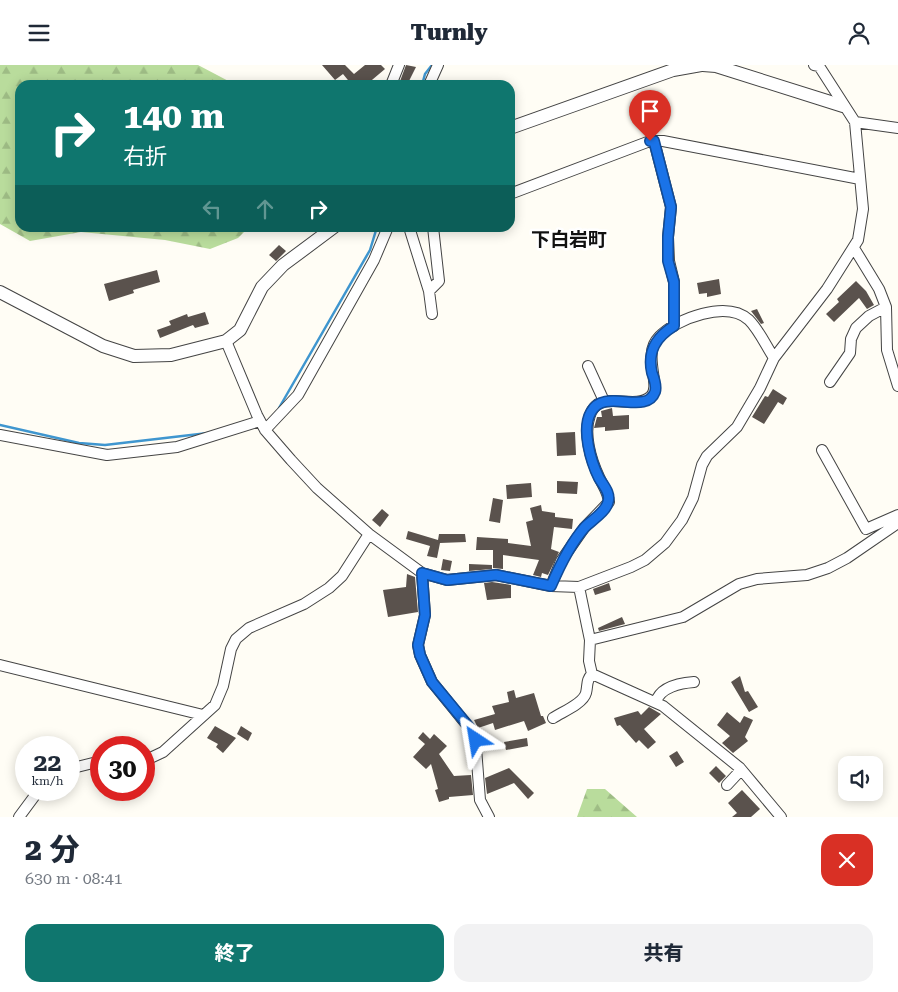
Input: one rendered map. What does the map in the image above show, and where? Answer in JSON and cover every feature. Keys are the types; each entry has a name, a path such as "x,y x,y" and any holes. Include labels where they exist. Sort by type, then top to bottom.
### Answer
{"street":[{"path":"431,80 438,65"},
{"path":"515,126 673,67 702,65 722,68 842,106"},
{"path":"226,341 263,425 317,488 369,534 422,573 447,580 496,575 551,586 579,587 631,567 645,560 665,543 682,520 693,498 702,465 707,456 737,427 760,388 774,358 827,289 854,248 862,224 855,122 842,106 819,65"},
{"path":"392,80 395,67"},
{"path":"855,122 898,128"},
{"path":"515,192 600,158 654,141 860,179"},
{"path":"654,141 671,207 668,261 674,282 674,326"},
{"path":"0,292 103,346 134,356 170,355 226,341 240,330 262,287 283,265 327,232"},
{"path":"0,435 107,455 177,447 263,425 298,395 374,260 386,232"},
{"path":"411,232 430,291 432,314"},
{"path":"430,291 439,281 434,232"},
{"path":"854,248 879,289 886,307 887,349 898,386"},
{"path":"830,382 850,353 851,339 856,328 869,317 886,307"},
{"path":"551,586 561,561 584,528 609,502 608,495 595,467 587,436 590,412 604,401 640,402 653,395 655,389 651,367 652,349 659,337 674,326 710,312 736,314 750,321 774,358"},
{"path":"887,349 898,346"},
{"path":"588,366 604,401"},
{"path":"822,450 866,529 898,515"},
{"path":"590,640 683,617 739,584 758,579 806,575 828,568 847,558 898,523"},
{"path":"155,756 164,752 215,705 220,695 231,649 236,639 249,628 304,604 330,588 342,575 369,534"},
{"path":"422,573 425,615 418,645 420,655 432,682 475,735 480,800 489,817"},
{"path":"579,587 590,640 589,661 592,674"},
{"path":"0,665 203,715"},
{"path":"592,674 656,703 703,737 741,770 781,817"},
{"path":"553,718 581,700 586,694 588,677 592,674"},
{"path":"656,703 657,698 666,690 679,684 694,682"},
{"path":"727,785 741,770"},
{"path":"19,817 31,801"}],"green space":[{"path":"0,65 198,65 226,80 15,80 15,232 81,232 30,241 0,224"},
{"path":"81,232 244,232 238,238 210,249 165,240"},
{"path":"587,789 605,789 637,817 577,817"}],"building":[{"path":"322,65 345,65 354,74 365,65 381,65 385,69 372,80 348,80 343,74 335,80"},
{"path":"406,65 416,67 410,80 400,80"},
{"path":"279,245 286,251 276,261 269,255"},
{"path":"157,270 160,282 133,290 134,293 109,301 104,284"},
{"path":"719,279 721,294 707,297 707,293 699,294 697,283"},
{"path":"856,281 866,291 874,305 867,309 859,298 834,322 826,314 839,302 837,299"},
{"path":"757,309 764,323 761,324 751,311"},
{"path":"205,312 209,324 195,328 193,325 160,338 157,330 171,325 169,321 187,314 188,317"},
{"path":"773,389 787,398 783,405 778,402 764,424 752,417 765,396 768,397"},
{"path":"612,408 613,416 629,415 629,429 605,431 605,427 594,428 597,417 602,417 601,411"},
{"path":"575,432 576,455 557,456 556,433"},
{"path":"557,481 578,482 577,494 557,493"},
{"path":"531,483 532,497 507,499 506,485"},
{"path":"493,498 503,500 500,523 489,521"},
{"path":"541,505 542,511 555,513 555,517 573,519 572,529 554,527 551,549 559,552 548,575 542,573 541,577 533,575 539,560 503,555 503,569 493,568 493,550 476,550 477,537 508,539 508,543 531,546 526,522 533,520 530,508"},
{"path":"382,509 389,515 380,527 372,520"},
{"path":"408,531 438,540 439,534 465,534 466,542 440,543 437,558 427,556 430,546 406,539"},
{"path":"443,559 452,561 450,571 441,570"},
{"path":"469,564 492,565 492,569 469,571"},
{"path":"407,574 415,577 418,612 388,617 383,590 406,587"},
{"path":"492,582 511,585 511,598 487,600 484,583"},
{"path":"609,583 611,590 595,595 593,589"},
{"path":"622,617 625,624 599,631 598,628"},
{"path":"740,676 745,692 748,691 758,707 749,712 731,682"},
{"path":"514,690 516,698 534,693 541,716 543,716 546,723 528,731 524,721 495,730 493,723 478,728 474,720 495,714 492,706 509,702 507,692"},
{"path":"649,707 661,714 644,729 656,742 648,749 639,740 636,743 620,725 617,726 614,718 638,711 641,715"},
{"path":"727,712 740,723 744,716 753,720 745,737 748,741 733,753 722,743 730,736 717,725"},
{"path":"215,726 236,738 223,753 216,747 218,744 207,738"},
{"path":"241,726 252,733 248,741 237,734"},
{"path":"423,732 430,739 434,734 447,746 439,754 454,776 471,775 473,795 449,797 449,799 439,802 435,790 438,789 431,764 426,769 413,757 425,744 418,738"},
{"path":"527,738 528,746 506,750 504,742"},
{"path":"677,751 684,762 676,767 669,756"},
{"path":"716,766 726,776 719,783 709,773"},
{"path":"509,768 534,793 528,799 514,783 487,794 485,778"},
{"path":"742,790 760,809 751,817 732,817 737,813 728,803"}],"waterway":[{"path":"423,80 425,74 432,65"},
{"path":"279,408 370,250 375,232"},
{"path":"0,425 79,443 105,445 208,433"}],"district":[{"name":"下白岩町","path":"569,239"}],"route":[{"path":"476,740 470,728 432,682 424,668 418,645 425,615 422,573 447,580 496,575 551,586 561,561 584,528 609,502 608,495 592,457 587,436 590,412 601,402 640,402 653,395 655,389 651,367 652,349 659,337 674,326 674,282 668,261 671,207 654,141 650,141"}]}
